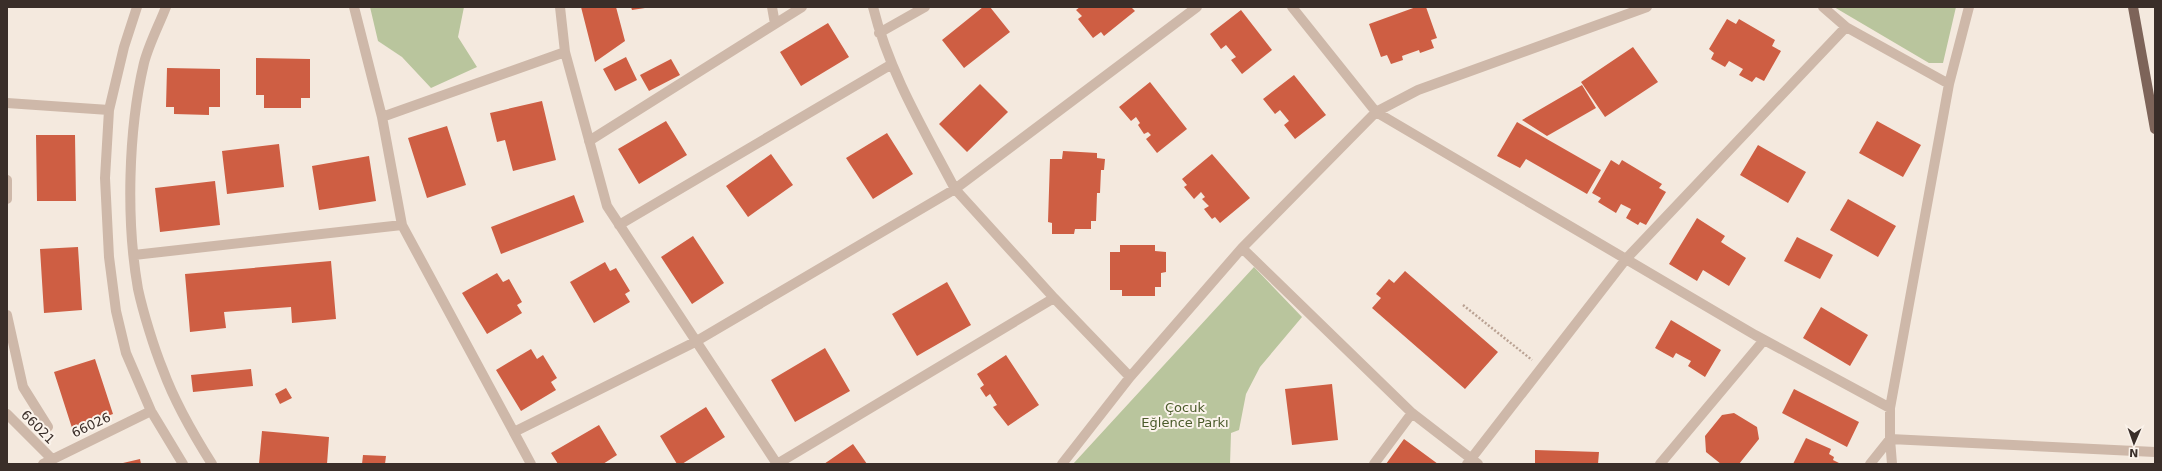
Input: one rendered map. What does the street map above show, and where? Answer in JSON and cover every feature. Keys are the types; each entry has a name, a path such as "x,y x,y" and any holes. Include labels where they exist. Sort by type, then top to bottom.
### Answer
{"main road":[{"path":"2133,7 2155,129"}],"street":[{"path":"137,7 124,47 108,110 105,178 109,257 116,311 126,353 151,411 183,464"},
{"path":"166,7 144,62 136,114 130,190 134,255 138,290 163,370 188,424 212,464"},
{"path":"354,7 382,118 402,225 531,464"},
{"path":"560,7 565,52 607,206 695,342 777,464 1054,298"},
{"path":"772,7 775,24"},
{"path":"589,142 802,7"},
{"path":"873,7 879,33 898,79 955,189 1054,298 1130,376"},
{"path":"879,33 925,7"},
{"path":"514,432 695,342 955,189 1197,7"},
{"path":"1292,7 1376,112 1764,340 1890,408"},
{"path":"1823,7 1846,27 1949,84"},
{"path":"1892,464 1890,408 1949,84 1969,7"},
{"path":"1062,464 1130,376 1242,248 1376,112 1418,90 1642,8"},
{"path":"1242,248 1412,413 1472,462 1626,259 1846,27"},
{"path":"382,118 565,52"},
{"path":"619,225 892,64"},
{"path":"7,103 108,110"},
{"path":"7,180 7,199"},
{"path":"134,255 402,225"},
{"path":"7,315 23,386 48,427"},
{"path":"1660,464 1764,340"},
{"name":"66026","path":"47,461 151,411"},
{"path":"1374,464 1412,413"},
{"name":"66021","path":"7,414 47,461"},
{"path":"1890,439 2155,452"},
{"path":"1870,464 1890,439"}],"path":[{"path":"1463,305 1542,368"}],"green space":[{"path":"370,7 464,7 458,37 477,67 431,88 402,57 378,41"},
{"path":"1834,7 1956,7 1943,63 1929,63"},
{"name":"Çocuk Eğlence Parkı","path":"1254,267 1302,317 1260,367 1246,394 1239,430 1231,433 1230,464 1073,464"}],"building":[{"path":"581,7 616,7 625,41 595,62"},
{"path":"631,7 645,7 645,8 632,10"},
{"path":"983,7 990,7 1010,32 964,68 942,40"},
{"path":"1080,7 1131,7 1135,11 1104,36 1101,32 1093,38 1078,19 1082,16 1076,10"},
{"path":"1416,7 1426,7 1437,38 1431,40 1434,48 1420,53 1419,50 1402,56 1403,60 1391,64 1387,55 1381,57 1369,24"},
{"path":"1241,10 1272,50 1242,74 1231,60 1236,57 1226,45 1221,49 1210,34"},
{"path":"1727,19 1736,24 1739,19 1775,40 1772,46 1781,51 1764,81 1756,77 1752,82 1739,75 1743,69 1729,61 1725,67 1711,59 1714,53 1709,49"},
{"path":"828,23 849,57 801,86 780,52"},
{"path":"1633,47 1658,82 1605,117 1581,82"},
{"path":"626,57 637,80 615,91 603,69"},
{"path":"256,58 310,59 310,98 301,98 301,108 264,108 264,95 256,95"},
{"path":"671,59 680,75 649,91 640,75"},
{"path":"167,68 220,69 220,107 209,107 209,115 174,114 174,107 166,107"},
{"path":"1294,75 1326,115 1295,139 1284,125 1289,121 1280,110 1275,114 1263,99"},
{"path":"1150,82 1187,129 1157,153 1146,139 1151,135 1148,132 1144,134 1138,125 1140,123 1136,117 1131,121 1119,107"},
{"path":"980,84 1008,112 967,152 939,124"},
{"path":"1582,85 1596,108 1547,136 1522,120"},
{"path":"542,101 556,160 513,171 505,140 497,142 490,113"},
{"path":"666,121 687,155 639,184 618,149"},
{"path":"1877,121 1921,145 1903,177 1859,153"},
{"path":"1517,122 1601,170 1587,194 1526,159 1520,168 1497,156"},
{"path":"447,126 466,185 427,198 408,138"},
{"path":"887,133 913,174 873,199 846,158"},
{"path":"36,135 75,135 76,201 37,201"},
{"path":"279,144 284,187 227,194 222,151"},
{"path":"1758,145 1806,172 1788,203 1740,175"},
{"path":"1063,151 1097,153 1097,158 1105,159 1104,170 1101,170 1100,193 1097,193 1096,221 1091,221 1091,229 1075,229 1074,234 1052,234 1052,223 1048,222 1050,159 1062,159"},
{"path":"771,154 793,185 748,217 726,186"},
{"path":"1212,154 1250,198 1220,223 1215,217 1212,219 1204,209 1209,206 1202,199 1205,197 1201,192 1194,199 1184,187 1187,185 1182,179"},
{"path":"369,156 376,201 319,210 312,166"},
{"path":"1611,160 1619,165 1622,160 1662,184 1659,188 1666,192 1646,225 1640,222 1638,225 1626,218 1631,209 1621,204 1616,213 1598,202 1601,198 1592,193"},
{"path":"215,181 220,225 160,232 155,188"},
{"path":"574,195 584,222 501,254 491,227"},
{"path":"1848,199 1896,226 1878,257 1830,230"},
{"path":"1697,218 1725,236 1721,242 1746,258 1729,286 1703,270 1697,281 1669,264"},
{"path":"693,236 724,283 692,304 661,257"},
{"path":"1797,237 1833,255 1820,279 1784,261"},
{"path":"1120,245 1155,245 1155,251 1166,252 1166,272 1161,273 1161,287 1155,287 1155,296 1122,296 1122,290 1110,290 1110,252 1120,252"},
{"path":"78,247 82,310 44,313 40,249"},
{"path":"331,261 336,319 292,323 291,307 224,312 226,328 190,332 185,274"},
{"path":"605,262 610,271 616,268 630,291 625,294 630,302 594,323 570,282"},
{"path":"1405,271 1498,352 1465,389 1372,308 1381,298 1376,294 1389,279 1394,283"},
{"path":"497,273 503,282 509,279 522,302 517,305 522,313 487,334 462,293"},
{"path":"947,282 971,325 917,356 892,314"},
{"path":"1821,307 1868,335 1850,366 1803,338"},
{"path":"1671,320 1721,350 1705,377 1688,366 1691,361 1676,353 1673,358 1655,348"},
{"path":"825,348 850,391 795,422 771,380"},
{"path":"531,349 537,359 543,355 557,378 551,382 556,390 521,411 496,370"},
{"path":"1006,355 1039,405 1008,426 993,407 997,405 990,394 986,397 980,388 984,385 977,374"},
{"path":"95,359 113,414 72,428 54,372"},
{"path":"251,369 253,386 193,392 191,375"},
{"path":"1332,384 1338,440 1292,445 1285,389"},
{"path":"286,388 292,398 280,404 275,394"},
{"path":"1794,389 1859,422 1847,447 1782,413"},
{"path":"706,407 725,437 682,464 677,464 660,436"},
{"path":"1734,413 1757,427 1759,439 1739,464 1721,464 1706,452 1705,436 1722,415"},
{"path":"599,425 617,455 603,464 558,464 551,453"},
{"path":"262,431 329,437 327,464 259,464"},
{"path":"1806,438 1831,449 1829,454 1834,457 1833,460 1841,464 1793,464"},
{"path":"1404,439 1438,464 1386,464"},
{"path":"853,444 867,464 824,464"},
{"path":"1535,450 1599,452 1598,464 1535,464"},
{"path":"363,455 386,456 385,464 362,464"},
{"path":"140,459 141,464 123,464 123,463"}]}
